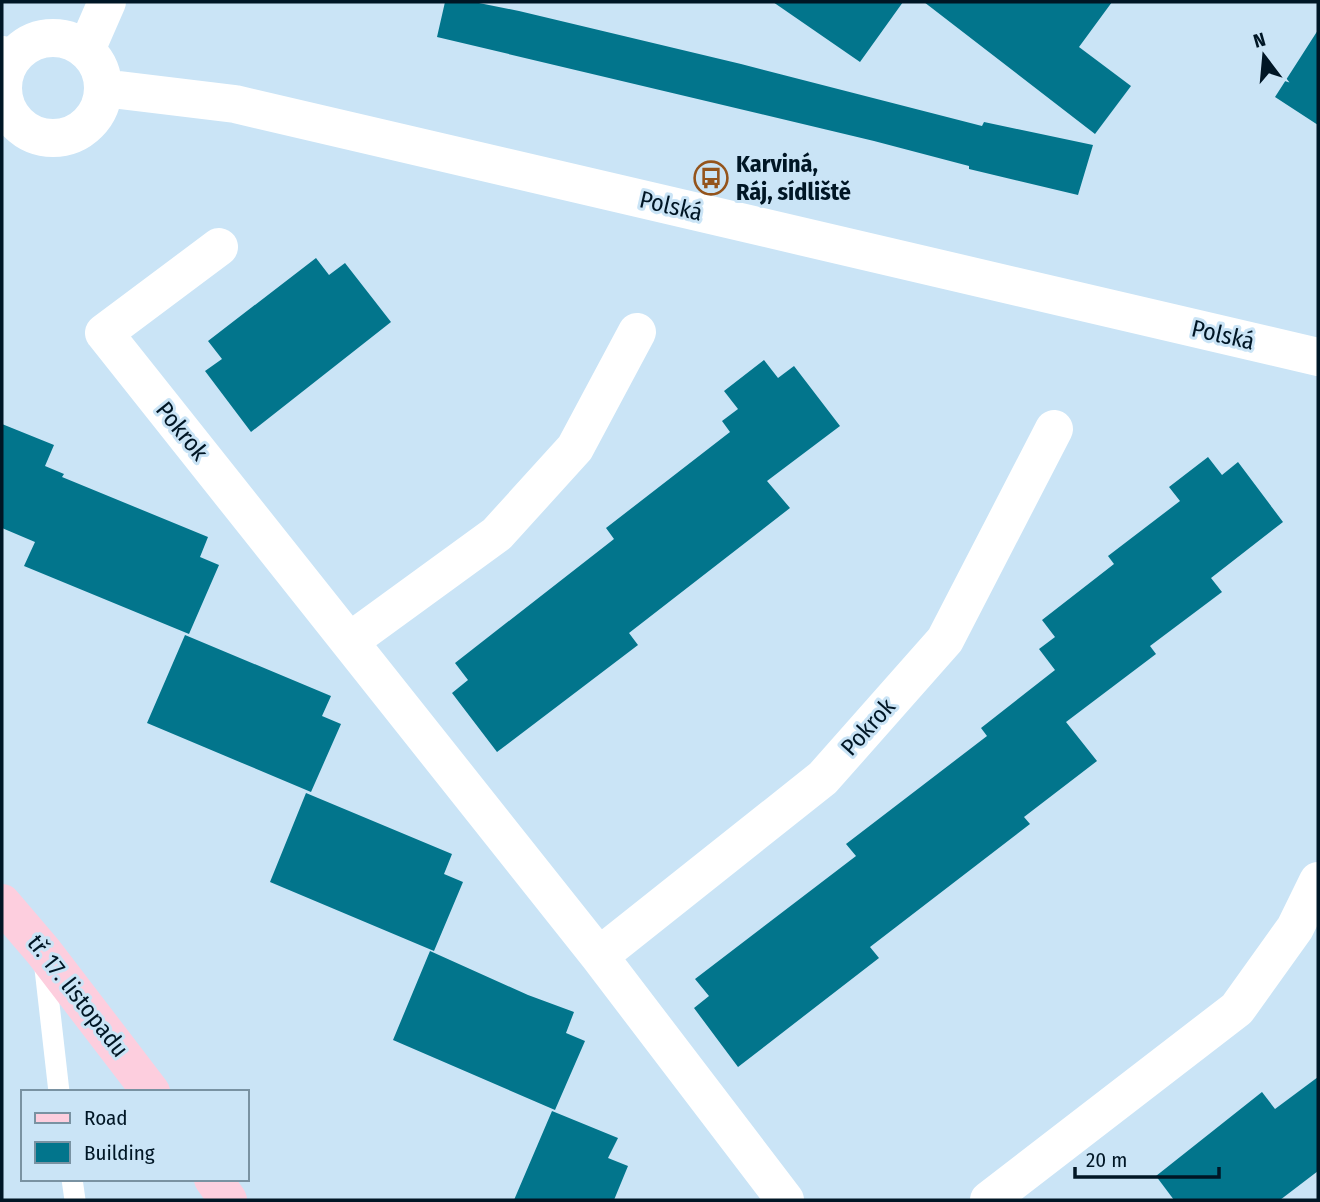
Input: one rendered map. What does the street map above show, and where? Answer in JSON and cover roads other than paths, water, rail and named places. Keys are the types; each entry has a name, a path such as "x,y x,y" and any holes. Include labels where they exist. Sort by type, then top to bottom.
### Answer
{"main road":[{"name":"tř. 17. listopadu","path":"2,903 43,951 149,1090"},
{"path":"214,1181 228,1200"}],"street":[{"path":"86,50 107,2"},
{"path":"46,38 74,42 86,50 101,74 103,88 100,104 93,118 81,129 66,136 50,138 34,134 11,138 10,115 2,88 6,58 32,42 46,38"},
{"name":"Polská","path":"103,88 234,103 1318,357"},
{"name":"Pokrok","path":"219,247 104,333 599,956 785,1200"},
{"path":"350,641 497,534 575,448 637,332"},
{"name":"Pokrok","path":"599,956 823,778 945,640 1054,429"},
{"path":"989,1200 1237,1009 1295,928 1318,881"}],"lane":[{"path":"43,951 59,1090"},
{"path":"72,1181 75,1200"}],"place":[{"name":"Karviná, Ráj, sídliště","path":"711,178"}]}
